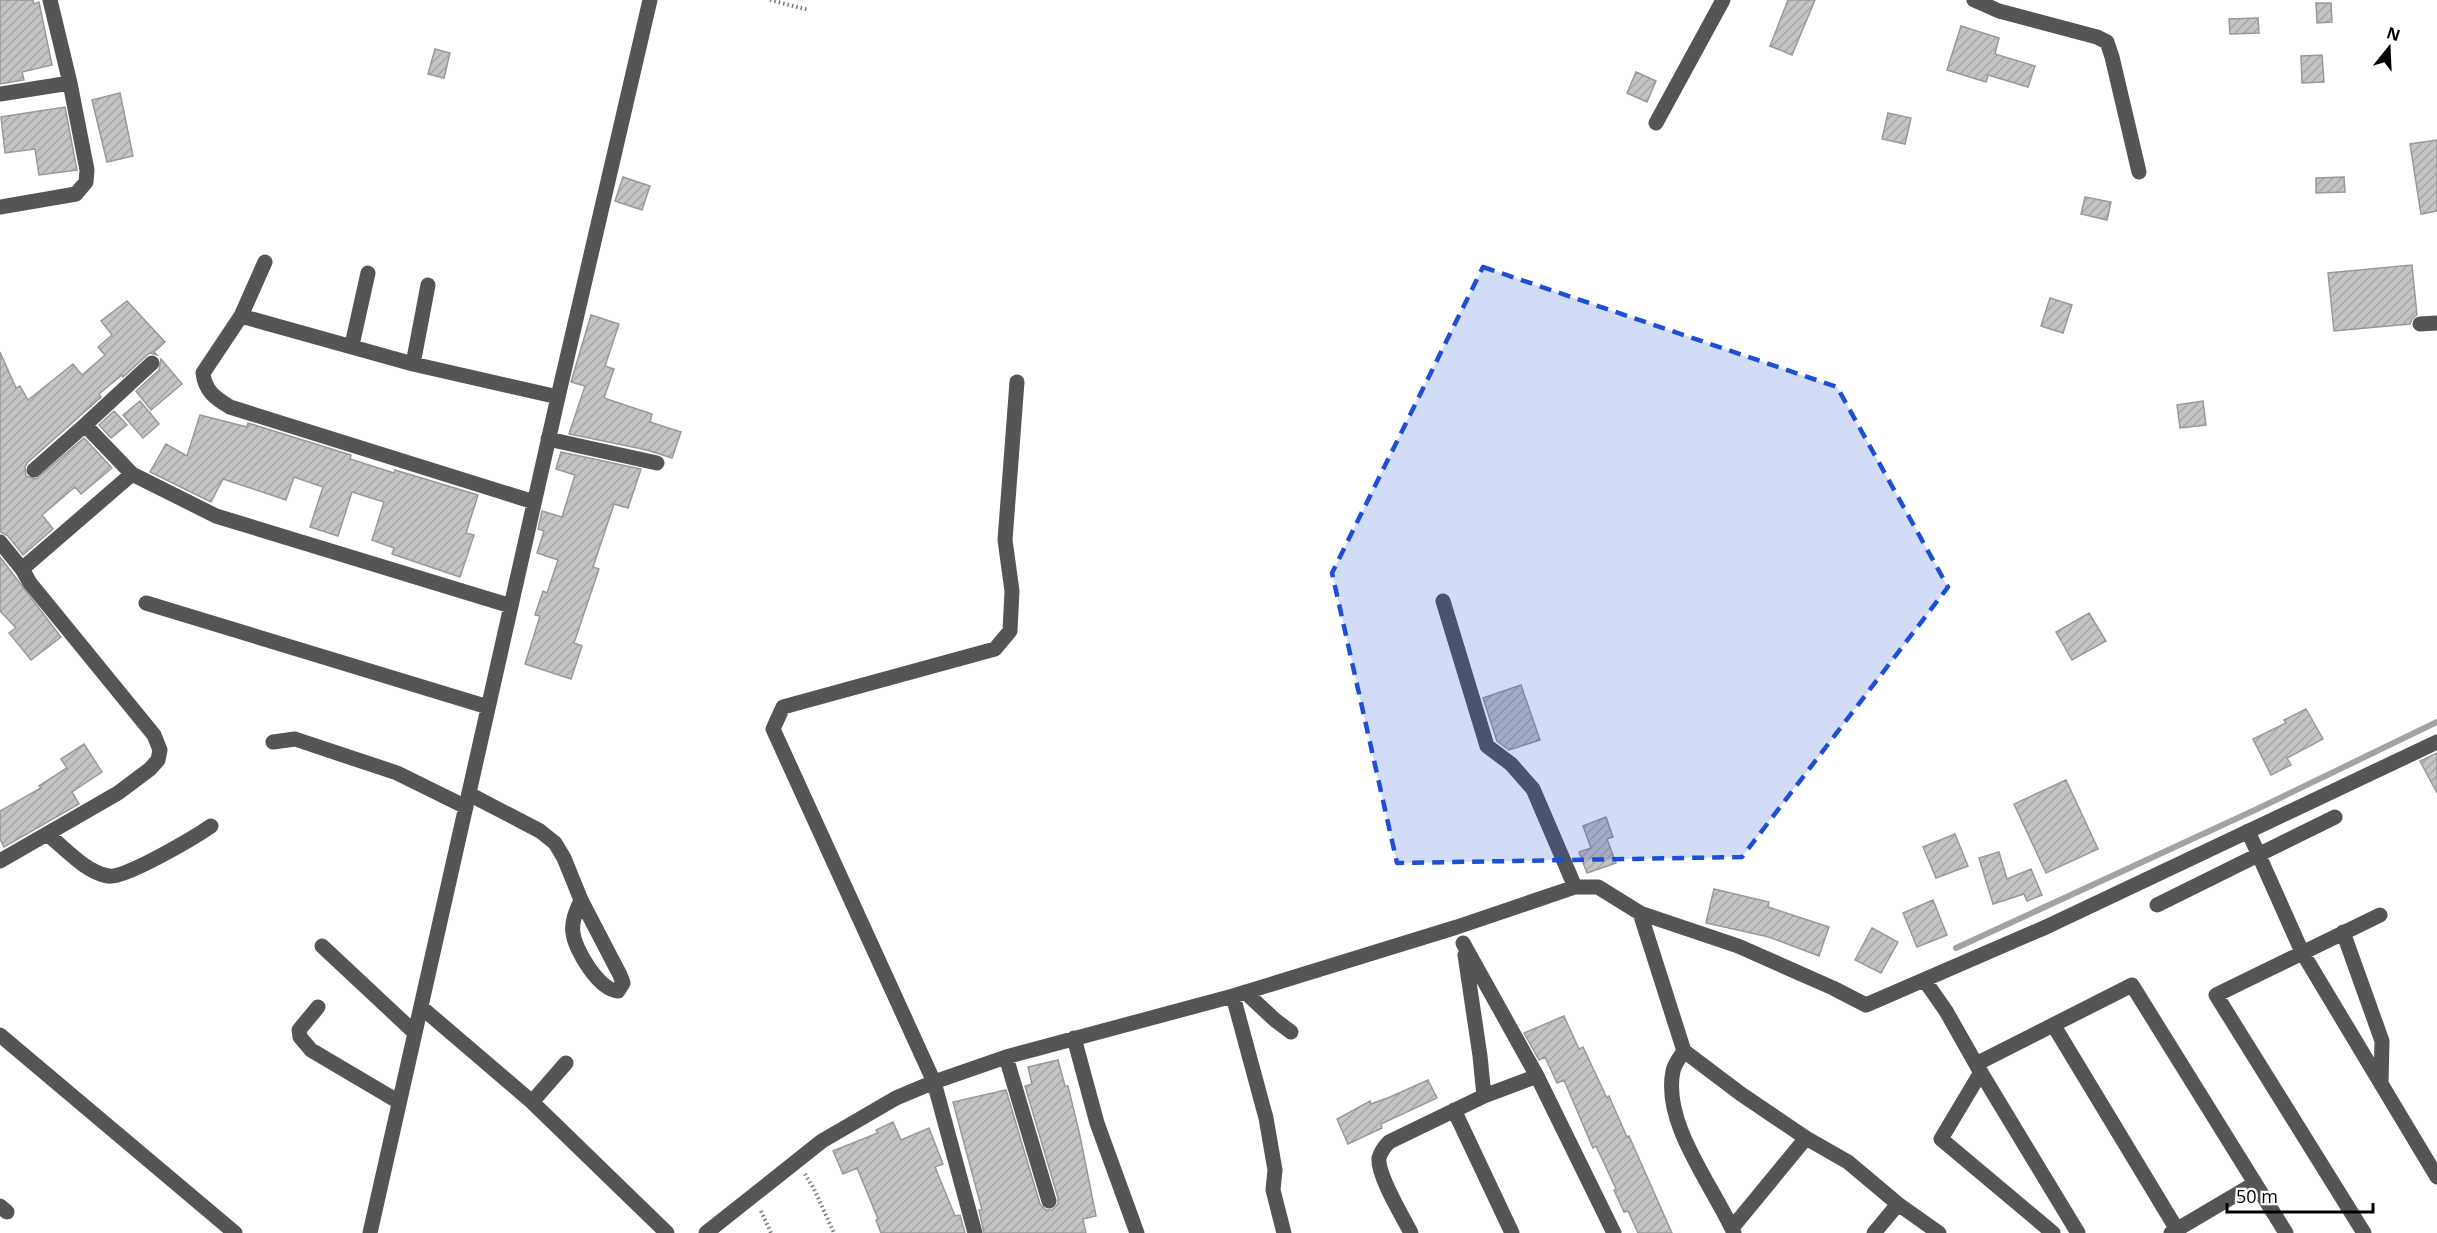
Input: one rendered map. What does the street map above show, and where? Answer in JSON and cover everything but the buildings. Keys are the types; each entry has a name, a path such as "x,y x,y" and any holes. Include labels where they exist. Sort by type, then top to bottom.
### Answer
{"street":[{"path":"0,207 76,194 86,182 87,170 70,82 50,0"},
{"path":"370,1233 548,439 650,0"},
{"path":"1656,123 1723,0"},
{"path":"1974,0 1999,11 2097,37 2107,42 2139,172"},
{"path":"0,94 70,82"},
{"path":"266,262 241,316 203,373 204,383 213,397 230,407 534,502"},
{"path":"352,345 368,273"},
{"path":"413,364 428,285"},
{"path":"241,316 352,345 413,364 558,397"},
{"path":"2420,324 2437,323"},
{"path":"34,470 152,363"},
{"path":"975,1233 934,1082 773,729 783,707 995,649 1010,631 1012,591 1005,540 1017,382"},
{"path":"85,425 132,474 216,516 511,606"},
{"path":"548,439 657,463"},
{"path":"22,568 132,474"},
{"path":"0,542 154,735 160,750 158,760 150,769 118,793 0,861"},
{"path":"1443,601 1487,746 1511,764 1533,789 1575,887"},
{"path":"146,603 488,707"},
{"path":"273,742 295,739 397,773 540,831 555,843 564,858 581,900 620,975 623,983 618,991 606,986 598,979 578,950 573,926 581,900"},
{"path":"706,1233 822,1141 896,1098 934,1082 1006,1057 1239,994 1457,927 1575,887 1598,887 1640,913 1738,946 1866,1005 2046,927 2437,742"},
{"path":"2157,905 2335,817"},
{"path":"47,834 98,873 114,878 186,843 211,826"},
{"path":"2248,831 2302,952 2437,1177"},
{"path":"1640,913 1684,1051 1741,1094 1806,1138 1848,1162 1898,1204 1939,1233"},
{"path":"2364,1233 2216,995 2380,915"},
{"path":"1457,927 1463,943 1537,1076 1610,1232"},
{"path":"2343,932 2382,1041 2381,1084"},
{"path":"1463,943 1484,1096"},
{"path":"322,946 415,1033"},
{"path":"1925,981 1946,1011 2078,1233"},
{"path":"2053,1233 1941,1139 1978,1068 2132,985 2286,1233"},
{"path":"1239,994 1291,1032"},
{"path":"1239,994 1266,1118 1275,1170 1273,1190 1284,1233"},
{"path":"318,1007 299,1030 304,1044 399,1102"},
{"path":"421,1007 532,1102 667,1233"},
{"path":"2054,1026 2176,1232 2254,1184"},
{"path":"0,1035 235,1233"},
{"path":"1074,1038 1097,1123 1137,1233"},
{"path":"1684,1051 1673,1070 1672,1096 1692,1158 1733,1230 1806,1138"},
{"path":"1006,1057 1048,1201"},
{"path":"532,1102 566,1063"},
{"path":"1411,1233 1381,1172 1379,1160 1383,1149 1389,1142 1454,1110 1537,1076"},
{"path":"1454,1110 1512,1233"},
{"path":"1874,1233 1898,1204"}],"path":[{"path":"770,0 809,10"},
{"path":"797,1161 814,1189 834,1233"},
{"path":"754,1193 771,1233"}],"highlighted area":[{"path":"1483,267 1837,387 1948,587 1742,857 1397,863 1332,573"}],"waterway":[{"path":"1956,948 2255,810 2437,722"}]}
